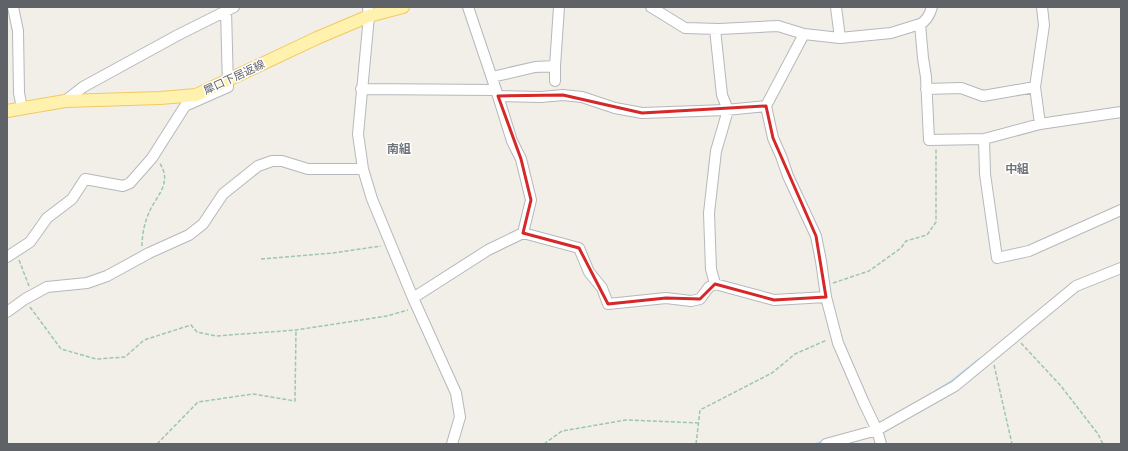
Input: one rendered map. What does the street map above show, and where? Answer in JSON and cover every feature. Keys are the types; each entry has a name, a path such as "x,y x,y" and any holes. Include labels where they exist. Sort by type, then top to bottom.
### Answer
{"main road":[{"name":"犀口下居返線","path":"7,111 65,101 160,98 196,95 317,38 368,11 403,7"}],"street":[{"path":"13,7 18,31 19,93 22,108"},
{"path":"468,7 512,141 521,159 531,200 523,233"},
{"path":"555,81 554,66 559,7"},
{"path":"651,7 685,28 715,29 778,26 804,34 840,38 891,33 920,24 924,22 929,15 932,7"},
{"path":"836,7 840,38"},
{"path":"1040,124 1035,87 1044,25 1042,7"},
{"path":"11,254 30,242 47,218 72,199 85,179 123,186 130,183 154,154 185,106 228,87 230,9"},
{"path":"65,101 83,87 178,35 230,9"},
{"path":"368,11 358,134 363,169 372,199 415,303 456,393 460,417 452,444"},
{"path":"920,24 928,98 926,104 929,140 984,139 1040,124 1121,112"},
{"path":"715,29 722,95 728,110 716,151 710,212 711,269 715,284"},
{"path":"804,34 766,106 773,138 788,176 816,236 824,287 836,336 877,430 881,444"},
{"path":"492,77 535,67 554,66"},
{"path":"926,89 961,88 983,96 1035,87"},
{"path":"361,89 497,93 541,97 563,95 582,97 615,108 642,113 728,110 766,106"},
{"path":"984,139 985,174 997,258 1029,251 1121,210"},
{"path":"7,312 28,298 47,288 87,283 107,276 142,257 189,235 203,224 223,194 258,166 272,161 282,161 308,169 363,169"},
{"path":"415,303 488,250 523,233 579,248 589,272 602,288 608,304 666,298 691,301 700,299 709,287 715,284 774,300 826,297"},
{"path":"826,444 877,430 955,386 1076,286 1121,268"}],"path":[{"path":"824,287 868,271 901,248 906,241 928,235 936,222 936,140"},
{"path":"142,257 142,242 148,215 158,198 166,178 164,170 154,154"},
{"path":"261,259 333,253 391,244"},
{"path":"11,254 28,282 28,298 61,349 96,359 125,357 144,340 191,325 197,332 216,336 296,330 387,316 415,303"},
{"path":"157,444 198,402 253,394 295,401 296,330"},
{"path":"696,444 700,410 772,373 795,354 836,336"},
{"path":"1014,336 1061,386 1098,434 1103,444"},
{"path":"992,356 1012,444"},
{"path":"544,444 562,431 626,420 698,423"}],"highlighted area":[{"path":"563,95 642,113 766,106 773,138 816,236 826,297 774,300 715,284 700,299 666,298 608,304 579,248 523,233 531,200 521,159 498,96"}],"waterway":[{"path":"936,391 951,382 980,359"},
{"path":"816,444 823,442"}],"district":[{"name":"南組","path":"399,149"},
{"name":"中組","path":"1017,169"}]}
